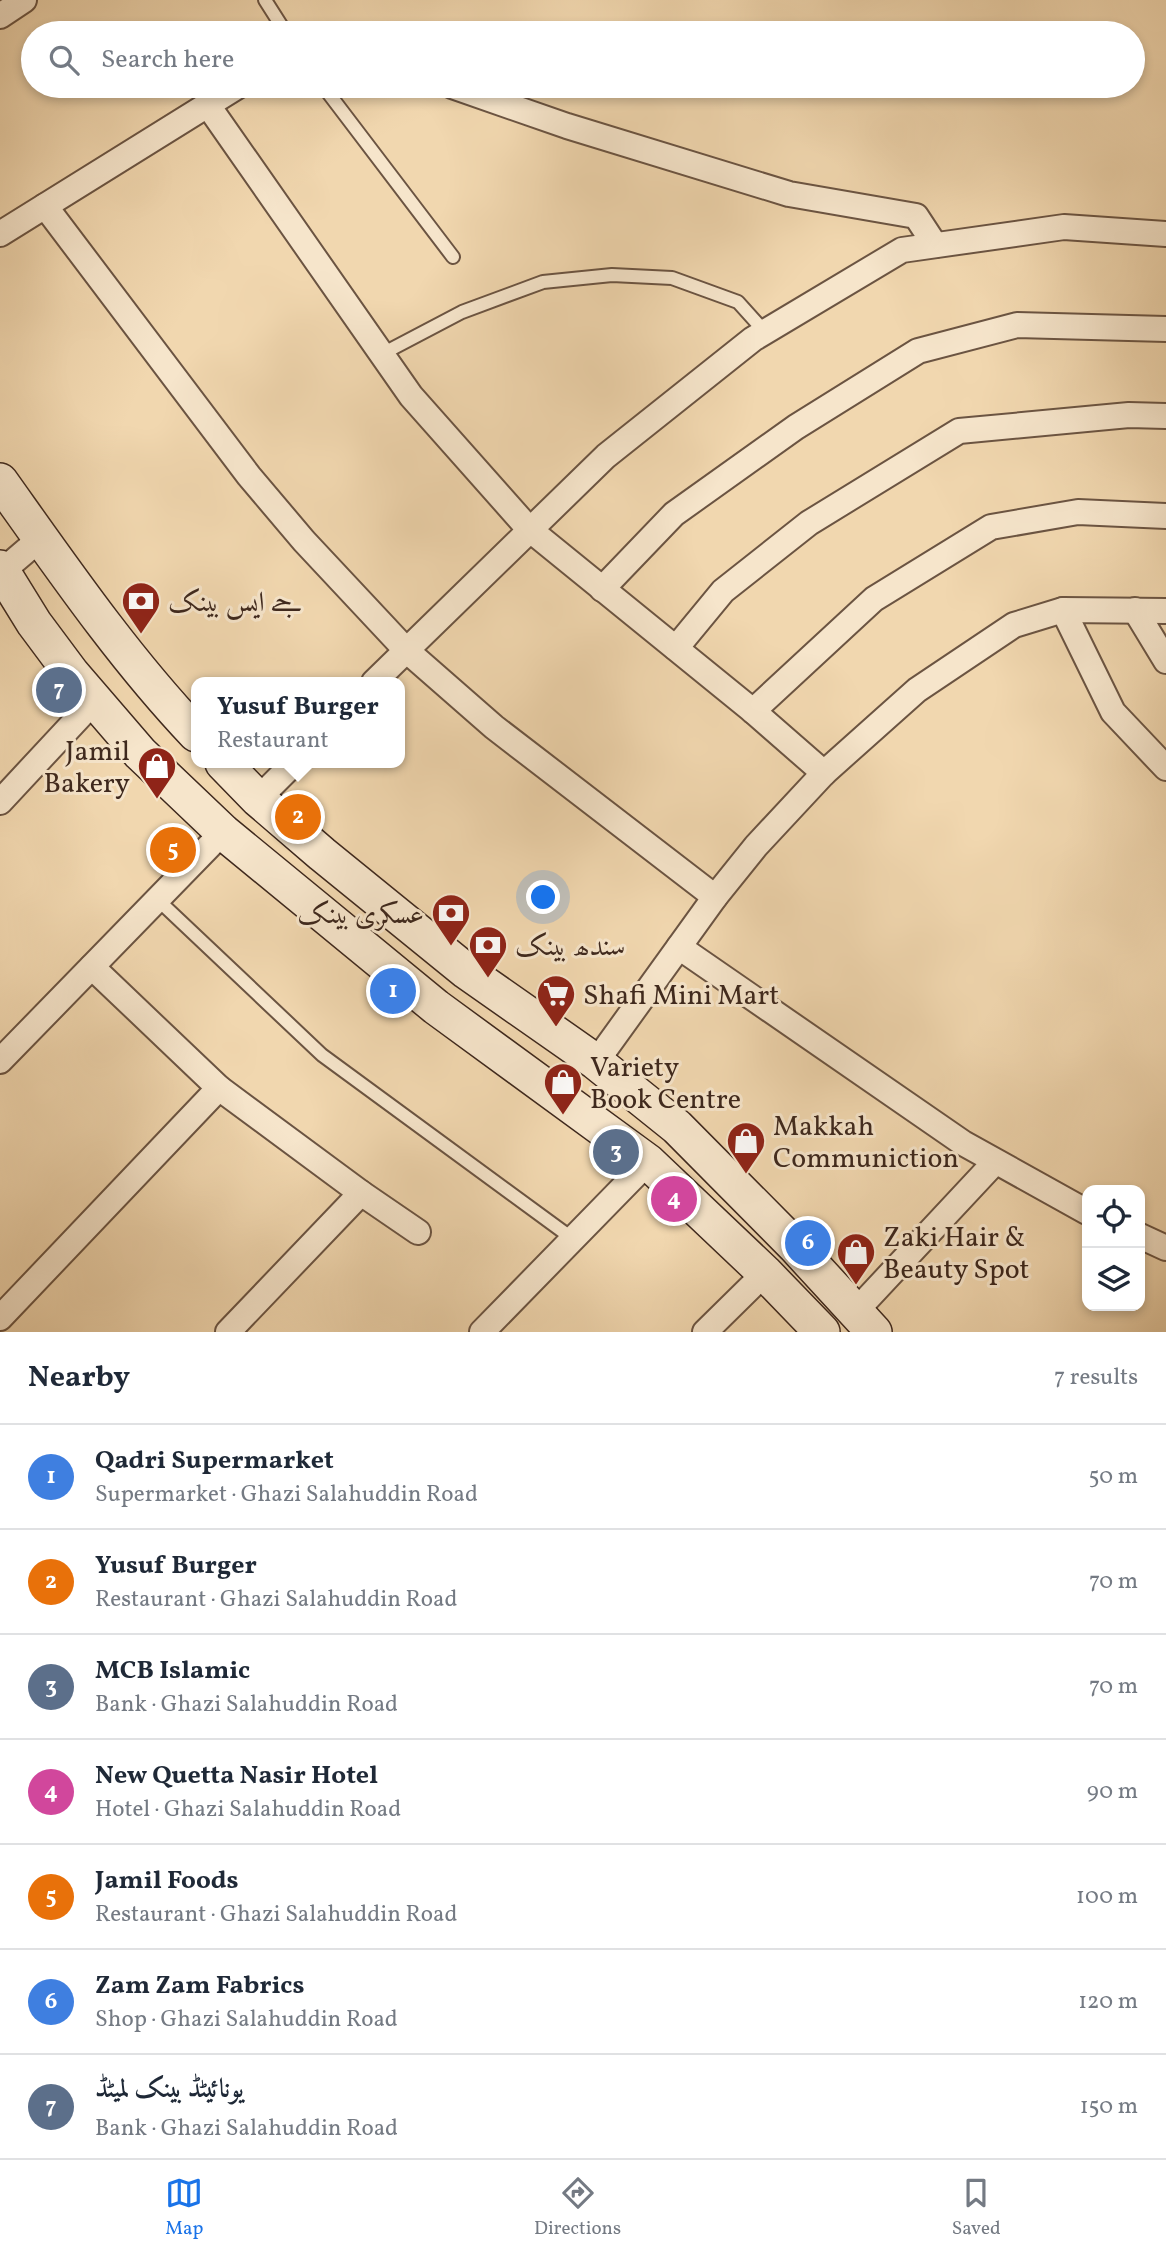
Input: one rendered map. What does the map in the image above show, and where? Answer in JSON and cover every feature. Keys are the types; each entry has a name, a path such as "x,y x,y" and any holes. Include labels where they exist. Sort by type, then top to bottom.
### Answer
{"main road":[{"path":"0,481 133,662 191,728"},
{"path":"1,571 72,674 140,753 223,832 436,1007 648,1162 765,1273 822,1332"},
{"path":"228,768 258,799 321,854 466,971 596,1062 677,1127 795,1246 864,1322"}],"street":[{"path":"0,16 24,0"},
{"path":"0,234 217,98"},
{"path":"486,98 566,126 789,194 916,216 935,245"},
{"path":"207,104 411,396 529,530 753,711 824,773"},
{"path":"46,206 249,476 304,541 406,650 495,727 716,897"},
{"path":"379,677 606,456 753,339 902,250 1063,227 1166,234"},
{"path":"602,589 674,514 796,427 918,351 1017,326 1166,329"},
{"path":"676,648 723,591 809,523 958,431 1129,415 1166,416"},
{"path":"753,711 874,599 991,527 1078,512 1166,516"},
{"path":"1,571 41,538"},
{"path":"1063,610 1113,712 1166,768"},
{"path":"596,1062 756,846 824,773 917,690 1014,625 1063,610 1166,611"},
{"path":"1135,610 1166,661"},
{"path":"0,802 95,700"},
{"path":"258,799 289,768"},
{"path":"0,1061 223,832"},
{"path":"679,947 952,1136 1082,1209"},
{"path":"92,967 219,1088 418,1232"},
{"path":"0,1318 219,1088"},
{"path":"482,1332 648,1162"},
{"path":"864,1322 995,1162"},
{"path":"228,1332 361,1193"},
{"path":"1145,1238 1166,1248"},
{"path":"705,1332 765,1273"}],"lane":[{"path":"264,0 278,21"},
{"path":"332,98 453,257"},
{"path":"382,354 462,312 543,282 612,275 672,278 738,302 765,332"},
{"path":"157,899 322,1055 573,1240"}],"place":[{"name":"جے ایس بینک","path":"141,635"},
{"name":"یونائیٹڈ بینک لمیٹڈ","path":"59,690"},
{"name":"Jamil Bakery","path":"157,800"},
{"name":"Yusuf Burger","path":"298,817"},
{"name":"Jamil Foods","path":"173,850"},
{"name":"عسکری بینک","path":"451,947"},
{"name":"سندھ بینک","path":"488,979"},
{"name":"Qadri Supermarket","path":"393,991"},
{"name":"Shafi Mini Mart","path":"556,1028"},
{"name":"Variety Book Centre","path":"563,1116"},
{"name":"MCB Islamic","path":"616,1152"},
{"name":"Makkah Communiction","path":"746,1175"},
{"name":"New Quetta Nasir Hotel","path":"674,1199"},
{"name":"Zam Zam Fabrics","path":"808,1243"},
{"name":"Zaki Hair & Beauty Spot","path":"856,1286"}]}
